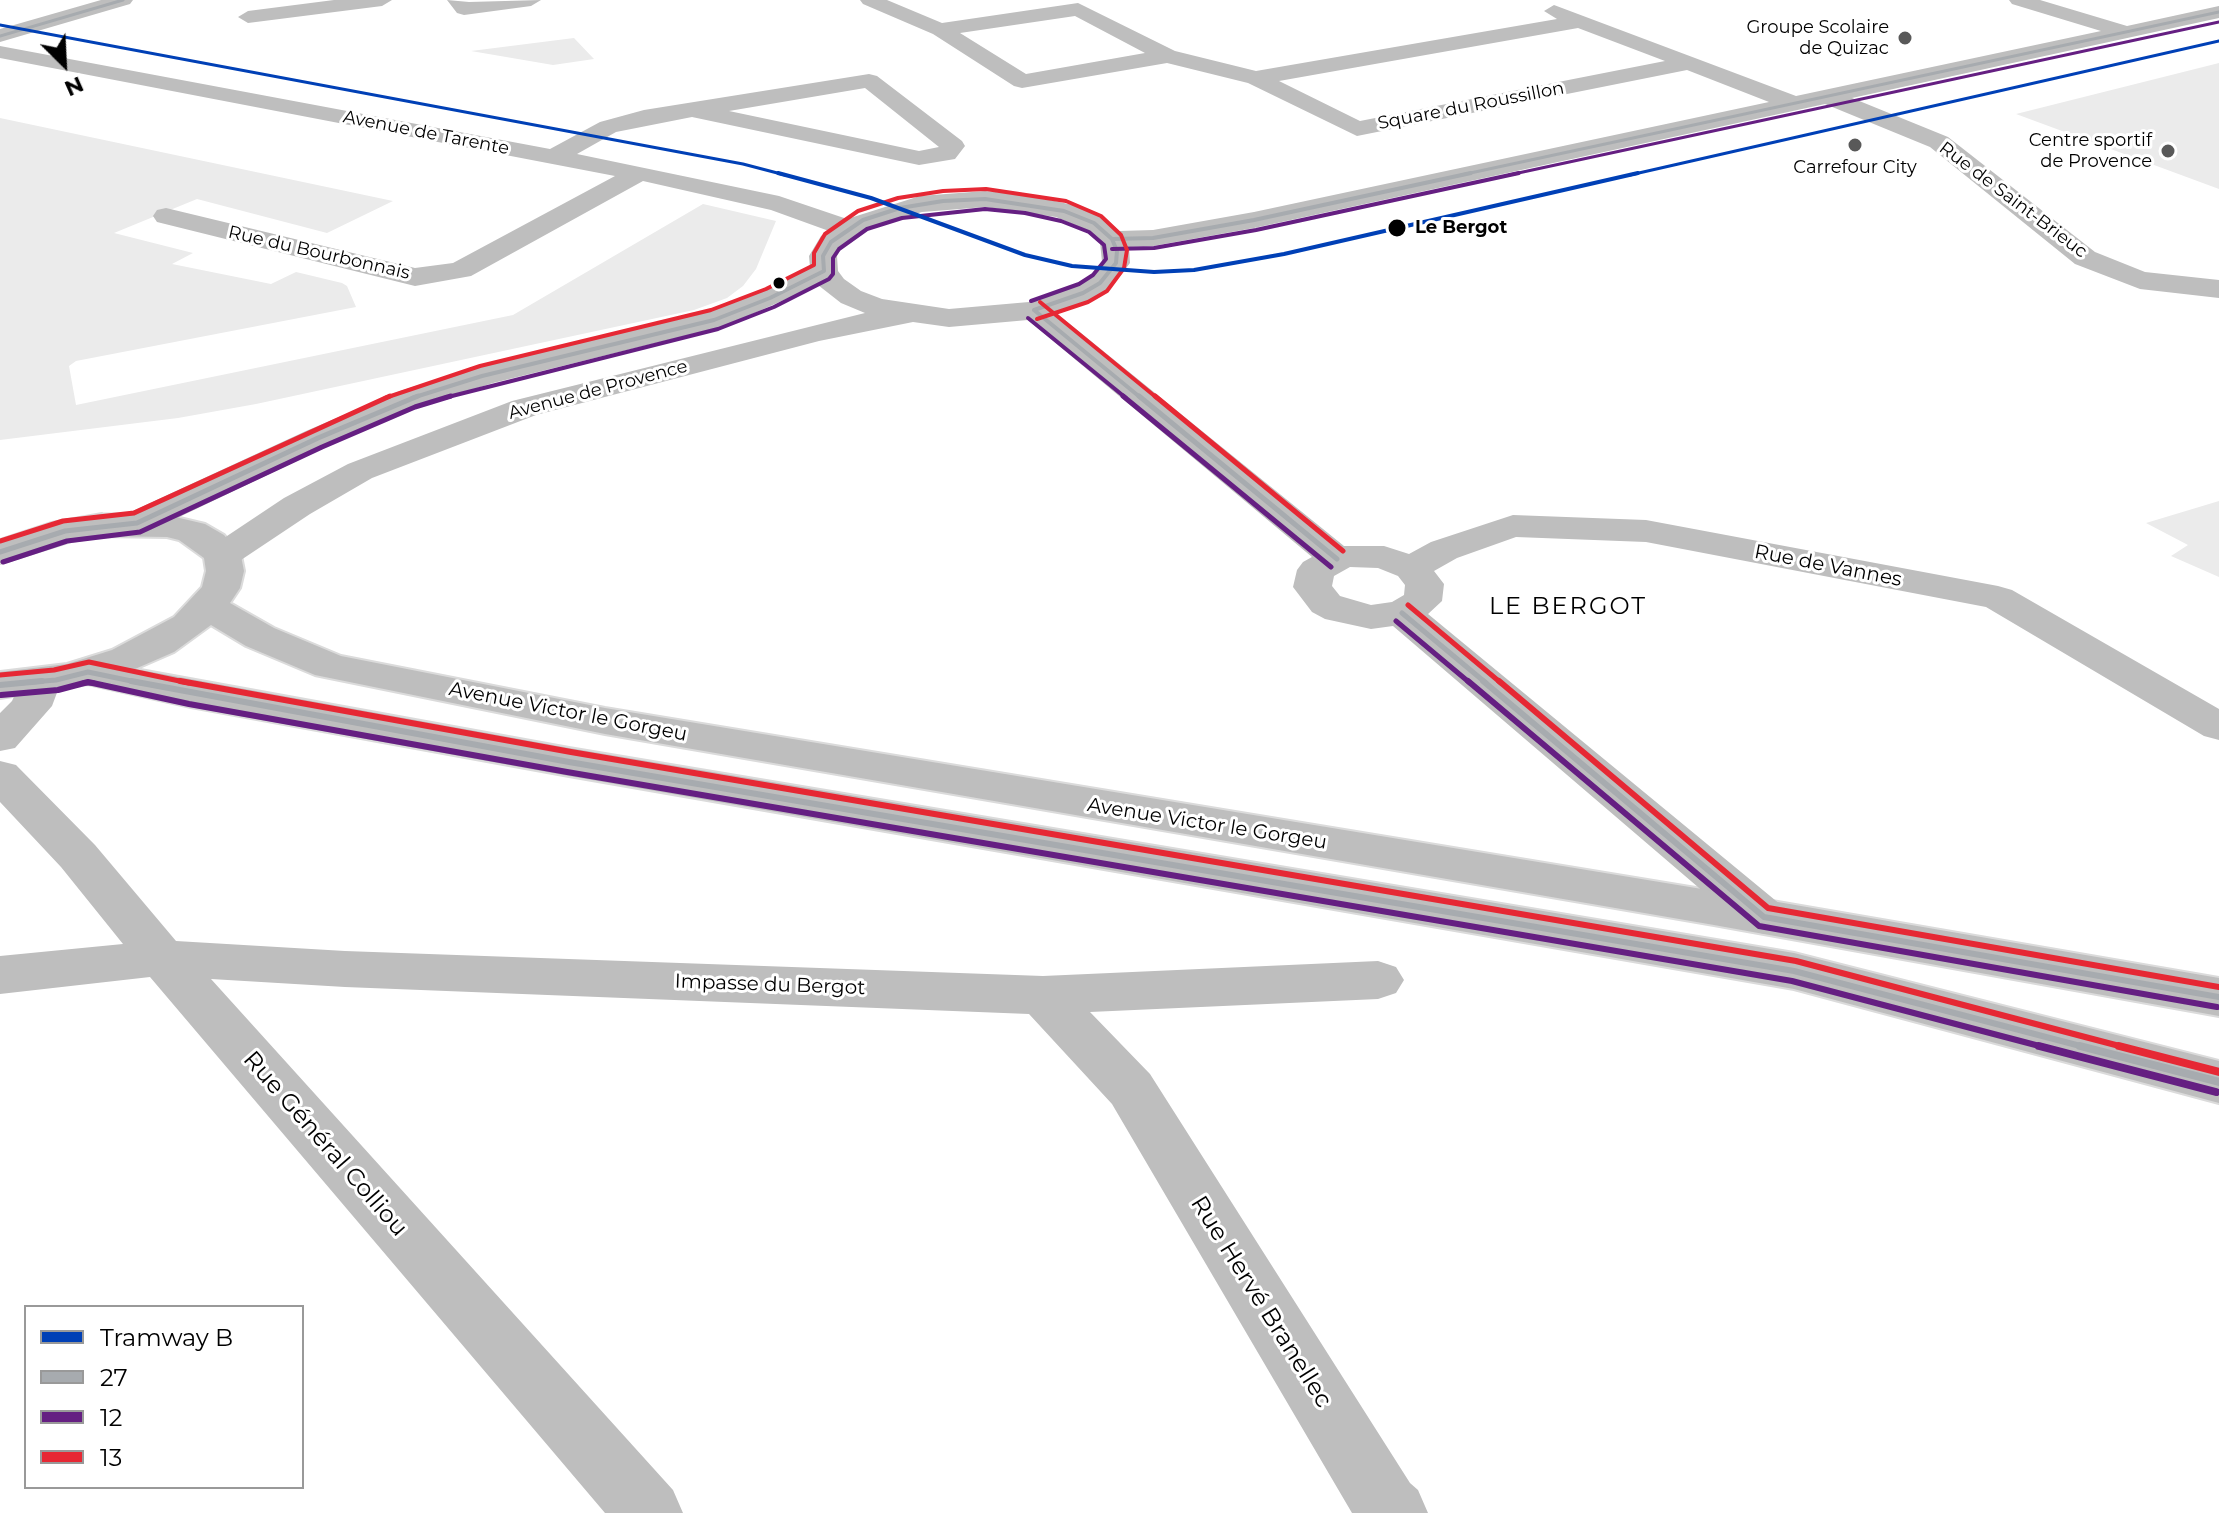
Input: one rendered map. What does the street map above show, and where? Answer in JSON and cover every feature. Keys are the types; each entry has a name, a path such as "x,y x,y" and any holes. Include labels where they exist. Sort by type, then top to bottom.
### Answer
{"street":[{"path":"10,32 123,0"},
{"path":"248,17 382,0"},
{"path":"457,0 464,9 531,0"},
{"path":"870,0 940,30 1022,81 1167,56"},
{"path":"1528,0 1795,104"},
{"path":"2019,0 2125,32"},
{"path":"2184,0 2219,11"},
{"path":"940,30 1078,9 1167,56 1256,78 1581,21"},
{"path":"1112,239 1153,238 1254,220 2219,11"},
{"name":"Avenue de Tarente","path":"0,52 639,173 779,204 848,228"},
{"name":"Square du Roussillon","path":"1256,78 1357,129 1689,63"},
{"path":"553,157 608,127 644,117 869,81 953,146 946,154 919,158 692,110"},
{"name":"Rue de Saint-Brieuc","path":"1829,97 1939,142 2085,258 2140,280 2219,289"},
{"name":"Rue du Bourbonnais","path":"166,216 415,277 461,270 639,173"},
{"path":"814,216 880,214 943,201 985,199 1027,203 1094,223 1112,239 1117,251 1116,263 1100,283 1072,298 1034,310 949,318 907,314 851,297 833,285 824,271 823,256 831,242 848,228 880,214"},
{"name":"Avenue de Provence","path":"137,523 318,438 412,398 482,376 714,320 770,298 824,271"},
{"path":"1034,310 1337,559"},
{"name":"Avenue de Provence","path":"222,556 297,506 360,471 524,408 817,332 907,314"},
{"path":"0,738 31,706 20,684 88,672 160,643 188,625 208,606 221,588 225,571 222,556 211,543 192,532 137,523 102,525 9,542"},
{"name":"Rue de Vannes","path":"1411,568 1444,550 1513,526 1646,531 1998,598 2219,727"},
{"path":"1351,555 1384,557 1411,568 1425,584 1425,593 1414,608 1402,613 1371,617 1339,611 1326,604 1312,587 1316,570 1351,555"},
{"name":"Avenue Victor le Gorgeu","path":"208,606 260,637 330,666 605,721 2219,997"},
{"path":"1402,613 1764,917"},
{"path":"88,672 191,694 569,762 1794,971 2219,1082"},
{"name":"Rue Général Colliou","path":"0,775 78,856 162,958 649,1513"},
{"name":"Impasse du Bergot","path":"0,975 162,958 345,969 1043,995 1378,980"},
{"name":"Rue Hervé Branellec","path":"1043,995 1131,1089 1386,1506 1394,1513"}],"shaded area":[{"path":"574,38 594,59 553,65 471,51"},
{"name":"Centre sportif de Provence","path":"2219,63 2219,189 2016,114"},
{"path":"0,118 393,201 327,233 197,199 114,233 193,253 172,264 271,284 296,272 342,283 347,286 356,307 76,361 69,366 76,405 513,315 703,204 776,221 756,269 743,286 727,298 694,310 256,404 178,418 0,440"},
{"path":"2219,501 2219,577 2171,556 2188,545 2146,523"}],"tram line":[{"name":"B","path":"0,25 743,164 871,198 1025,255 1072,266 1154,272 1194,270 1284,254 2219,41"}],"transit line":[{"name":"27","path":"0,36 123,0"},
{"name":"27","path":"1112,239 1153,238 1254,220 2219,12"},
{"name":"12","path":"1112,249 1154,248 1256,230 2219,22"},
{"name":"13","path":"0,541 63,521 134,513 409,388 480,366 711,310 766,289 814,265 814,253 825,234 858,211 898,198 986,189 1066,201 1101,216 1121,235 1127,250 1124,268 1107,291 1088,302 1037,319"},
{"name":"27","path":"0,552 65,531 137,523 318,438 412,398 482,376 714,320 770,298 824,271 823,256 831,242 863,220 900,208 943,201 985,199 1064,211 1094,223 1112,239 1117,251 1116,263 1100,283 1083,293 1034,310"},
{"name":"12","path":"3,562 67,541 140,532 415,407 485,386 718,329 774,307 829,279 833,274 833,258 839,249 867,229 902,218 985,209 1025,213 1061,221 1089,232 1104,245 1106,259 1093,275 1079,284 1031,301"},
{"name":"13","path":"1040,302 1343,551"},
{"name":"27","path":"1034,310 1337,559"},
{"name":"12","path":"1028,318 1331,567"},
{"name":"13","path":"1408,605 1768,908 2219,987"},
{"name":"27","path":"1402,613 1764,917 2219,997"},
{"name":"12","path":"1396,621 1759,926 2217,1007"},
{"name":"13","path":"0,675 54,670 89,662 193,684 571,752 1796,961 2219,1072"},
{"name":"27","path":"0,685 56,680 88,672 191,694 569,762 1794,971 2219,1082"},
{"name":"12","path":"1,695 58,690 88,682 189,704 567,772 1792,981 2216,1092"}],"place":[{"name":"Groupe Scolaire de Quizac","path":"1905,38"},
{"name":"Carrefour City","path":"1855,145"},
{"name":"Centre sportif de Provence","path":"2168,151"},
{"name":"Le Bergot","path":"1397,228"}],"district":[{"name":"LE BERGOT","path":"1568,607"}]}
